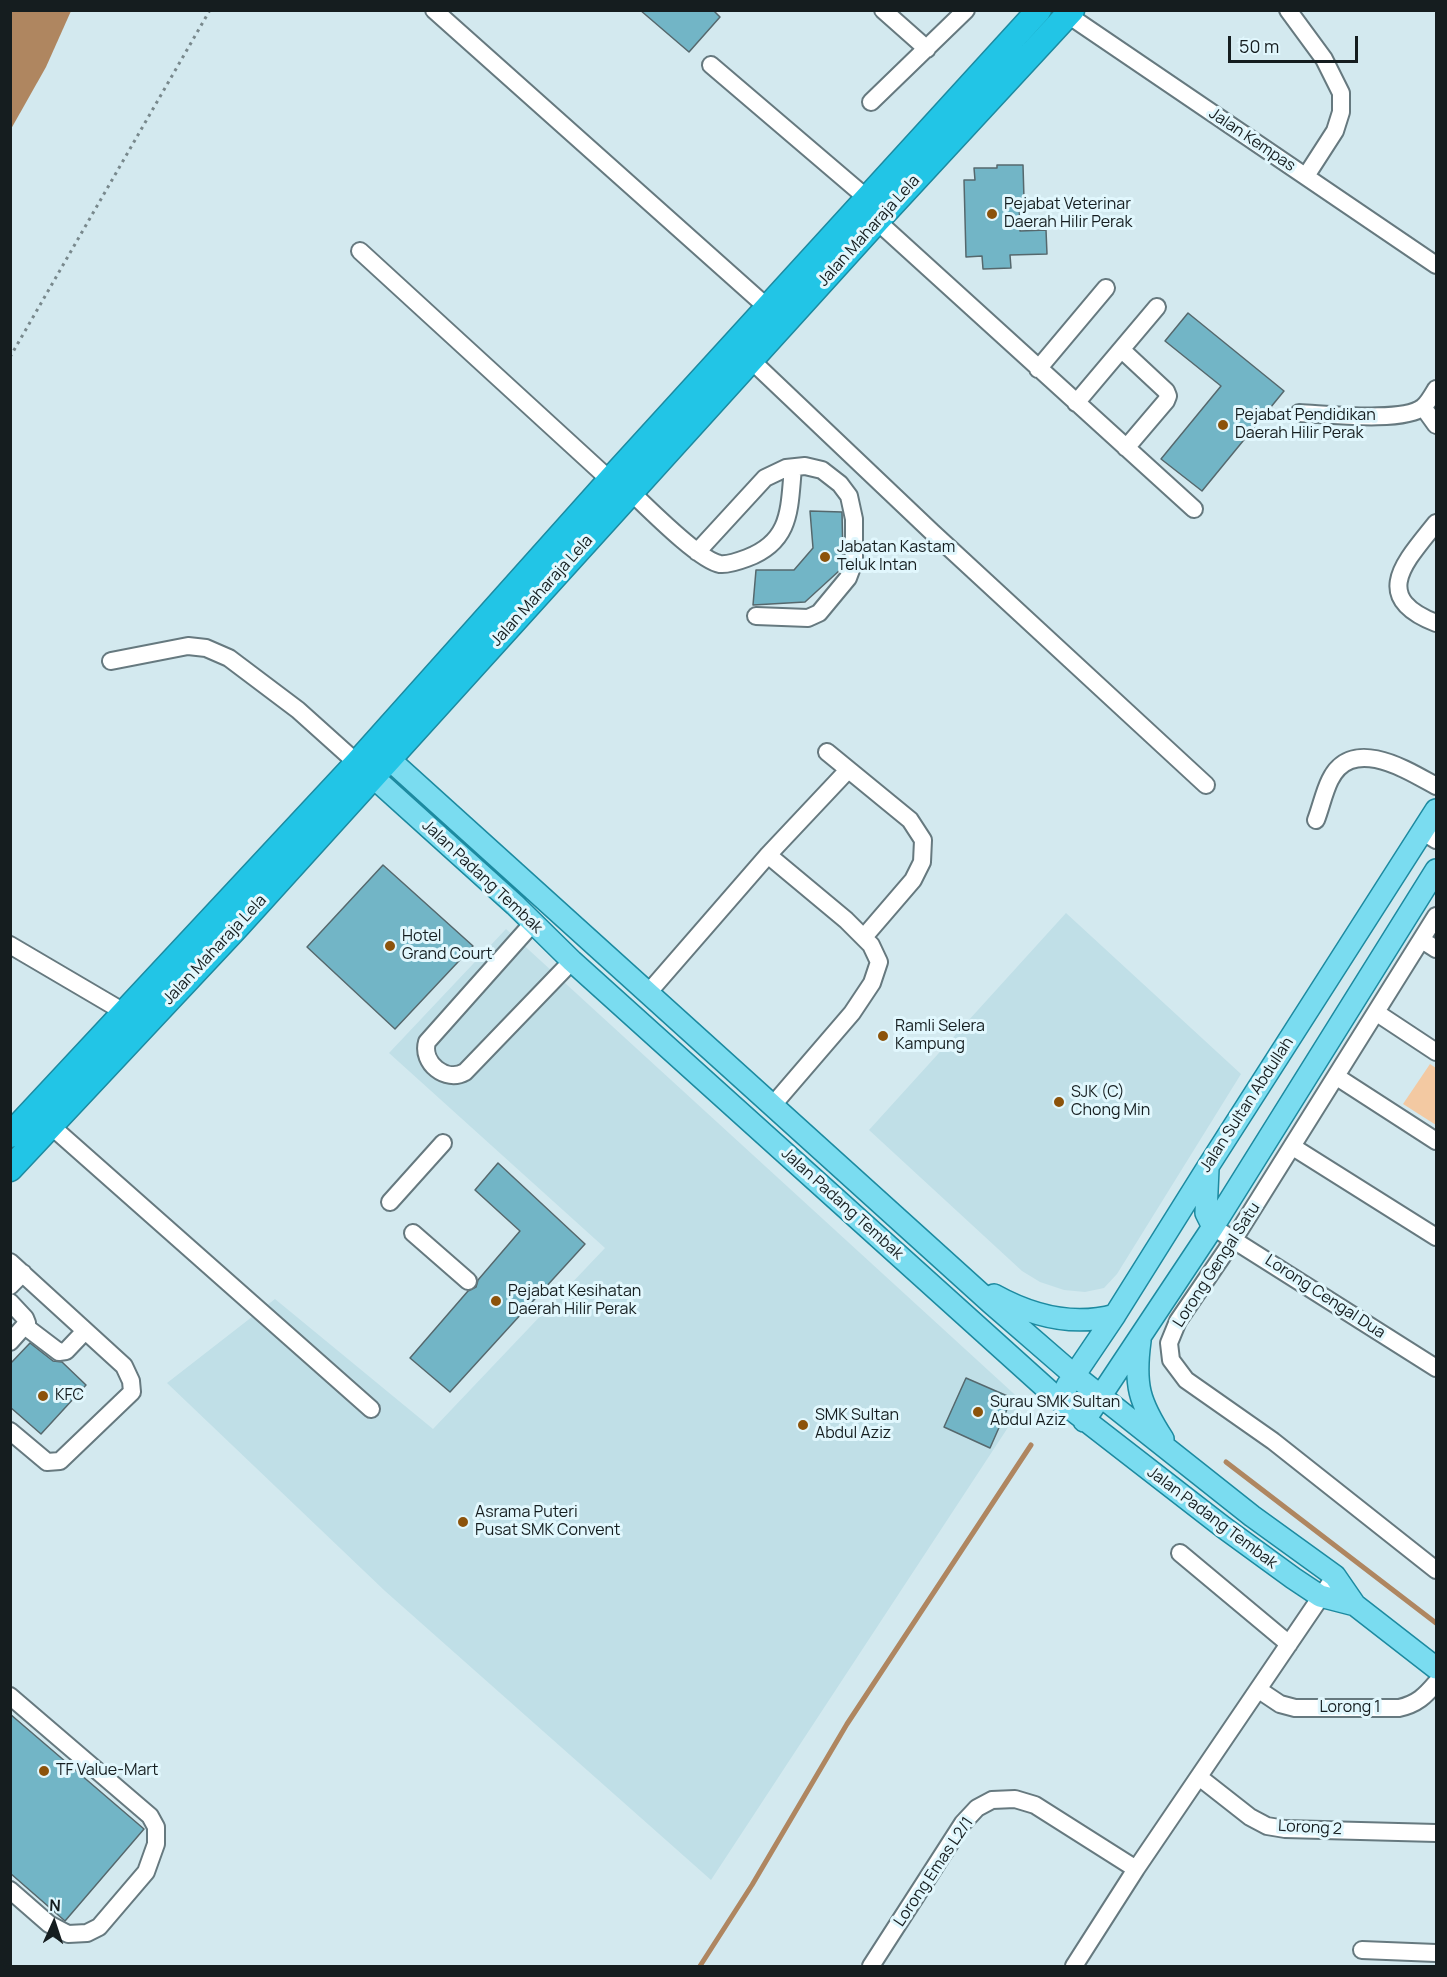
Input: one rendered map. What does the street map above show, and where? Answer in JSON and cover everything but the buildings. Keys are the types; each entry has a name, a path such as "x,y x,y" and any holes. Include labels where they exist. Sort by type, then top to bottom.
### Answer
{"highway":[{"name":"Jalan Maharaja Lela","path":"10,1169 236,928 373,761 610,480 1039,10"},
{"name":"Jalan Maharaja Lela","path":"10,1135 123,1012 373,761 631,492 1070,13"}],"main road":[{"name":"Jalan Padang Tembak","path":"373,761 572,961 1058,1399 1223,1527 1320,1596 1355,1605"},
{"name":"Jalan Padang Tembak","path":"373,761 648,993 1074,1375 1252,1516 1335,1576 1355,1605 1437,1668"},
{"name":"Jalan Sultan Abdullah","path":"1058,1399 1115,1315 1209,1165 1430,836 1437,810"},
{"path":"1084,1421 1213,1227 1437,870"},
{"path":"1209,1165 1206,1213 1213,1227"},
{"path":"960,1275 1015,1306 1036,1315 1077,1321 1097,1320 1115,1315"},
{"path":"1141,1336 1137,1367 1138,1390 1147,1414 1171,1452"}],"street":[{"path":"434,10 768,308"},
{"path":"884,10 927,49"},
{"path":"871,102 966,10"},
{"path":"1288,10 1324,59 1341,93 1341,112 1335,131 1306,176"},
{"name":"Jalan Kempas","path":"1070,13 1437,265"},
{"path":"711,65 868,199"},
{"path":"878,222 1194,509"},
{"path":"360,250 610,480"},
{"path":"1038,369 1106,288"},
{"path":"1076,403 1157,307"},
{"path":"1122,350 1166,391 1168,396 1167,401 1126,448"},
{"path":"752,361 1206,785"},
{"path":"1299,413 1388,416 1406,414 1423,407 1437,389"},
{"path":"1423,407 1437,425"},
{"path":"696,552 765,478 786,468 804,466 822,470 840,484 849,496 854,519 854,562 848,578 819,613 808,618 756,616"},
{"path":"631,492 696,552 720,564 737,562 770,545 783,530 788,514 793,468"},
{"path":"1437,523 1406,562 1398,578 1399,596 1409,610 1437,623"},
{"path":"111,661 188,646 206,648 229,658 298,710 373,761"},
{"path":"826,752 910,820 923,840 922,862 913,880 864,938"},
{"path":"1316,820 1330,778 1342,766 1358,758 1375,758 1399,766 1437,786"},
{"path":"648,993 768,855 848,770"},
{"path":"768,855 846,920 871,945 879,963 872,983 852,1013 772,1106"},
{"name":"Lorong Gengal Satu","path":"1437,916 1293,1147 1178,1321 1169,1343 1171,1360 1186,1380 1273,1441 1437,1569"},
{"path":"533,923 427,1042 425,1050 427,1059 448,1077 458,1077 572,961"},
{"path":"1422,940 1437,950"},
{"path":"10,945 123,1012"},
{"path":"1377,1013 1437,1052"},
{"path":"1337,1077 1437,1141"},
{"path":"51,1125 371,1409"},
{"path":"390,1202 443,1143"},
{"path":"1293,1147 1437,1237"},
{"name":"Lorong Cengal Dua","path":"1213,1227 1437,1368"},
{"path":"413,1233 468,1281"},
{"path":"10,1286 16,1267 124,1366 131,1381 132,1392 60,1461 47,1462 10,1431"},
{"path":"10,1302 25,1318 26,1327 53,1350 66,1351 85,1331"},
{"path":"10,1342 26,1327"},
{"path":"1180,1553 1289,1644"},
{"path":"1076,1966 1136,1869 1335,1576"},
{"name":"Lorong 1","path":"1259,1690 1280,1704 1295,1708 1399,1708 1413,1705 1424,1698 1437,1683"},
{"path":"10,1696 150,1816 156,1827 156,1844 146,1872 99,1927 87,1933 68,1934 48,1924 10,1890"},
{"name":"Lorong 2","path":"1199,1777 1250,1817 1267,1826 1285,1829 1437,1833"},
{"name":"Lorong Emas L2/1","path":"871,1966 963,1823 977,1808 992,1800 1015,1799 1035,1805 1136,1869"},
{"path":"1362,1950 1437,1953"}],"path":[{"path":"10,357 210,10"}],"shaded area":[{"path":"11,10 71,11 46,67 11,129"},
{"name":"SJK (C) Chong Min","path":"1066,913 1241,1074 1117,1274 1104,1288 1085,1292 1064,1290 1040,1282 1022,1271 869,1130"},
{"name":"SMK Sultan Abdul Aziz","path":"506,929 1024,1403 711,1880 385,1591 167,1383 275,1299 433,1429 605,1248 389,1053"},
{"path":"1430,1064 1436,1068 1436,1125 1403,1104"}],"waterway":[{"path":"700,1966 752,1885 847,1724 1031,1445"},
{"path":"1226,1462 1436,1623"}],"place":[{"name":"Pejabat Veterinar Daerah Hilir Perak","path":"992,214"},
{"name":"Pejabat Pendidikan Daerah Hilir Perak","path":"1223,425"},
{"name":"Jabatan Kastam Teluk Intan","path":"825,557"},
{"name":"Hotel Grand Court","path":"390,946"},
{"name":"Ramli Selera Kampung","path":"883,1036"},
{"name":"SJK (C) Chong Min","path":"1059,1102"},
{"name":"Pejabat Kesihatan Daerah Hilir Perak","path":"496,1301"},
{"name":"KFC","path":"43,1396"},
{"name":"Surau SMK Sultan Abdul Aziz","path":"978,1412"},
{"name":"SMK Sultan Abdul Aziz","path":"803,1425"},
{"name":"Asrama Puteri Pusat SMK Convent","path":"463,1522"},
{"name":"TF Value-Mart","path":"44,1771"}]}
